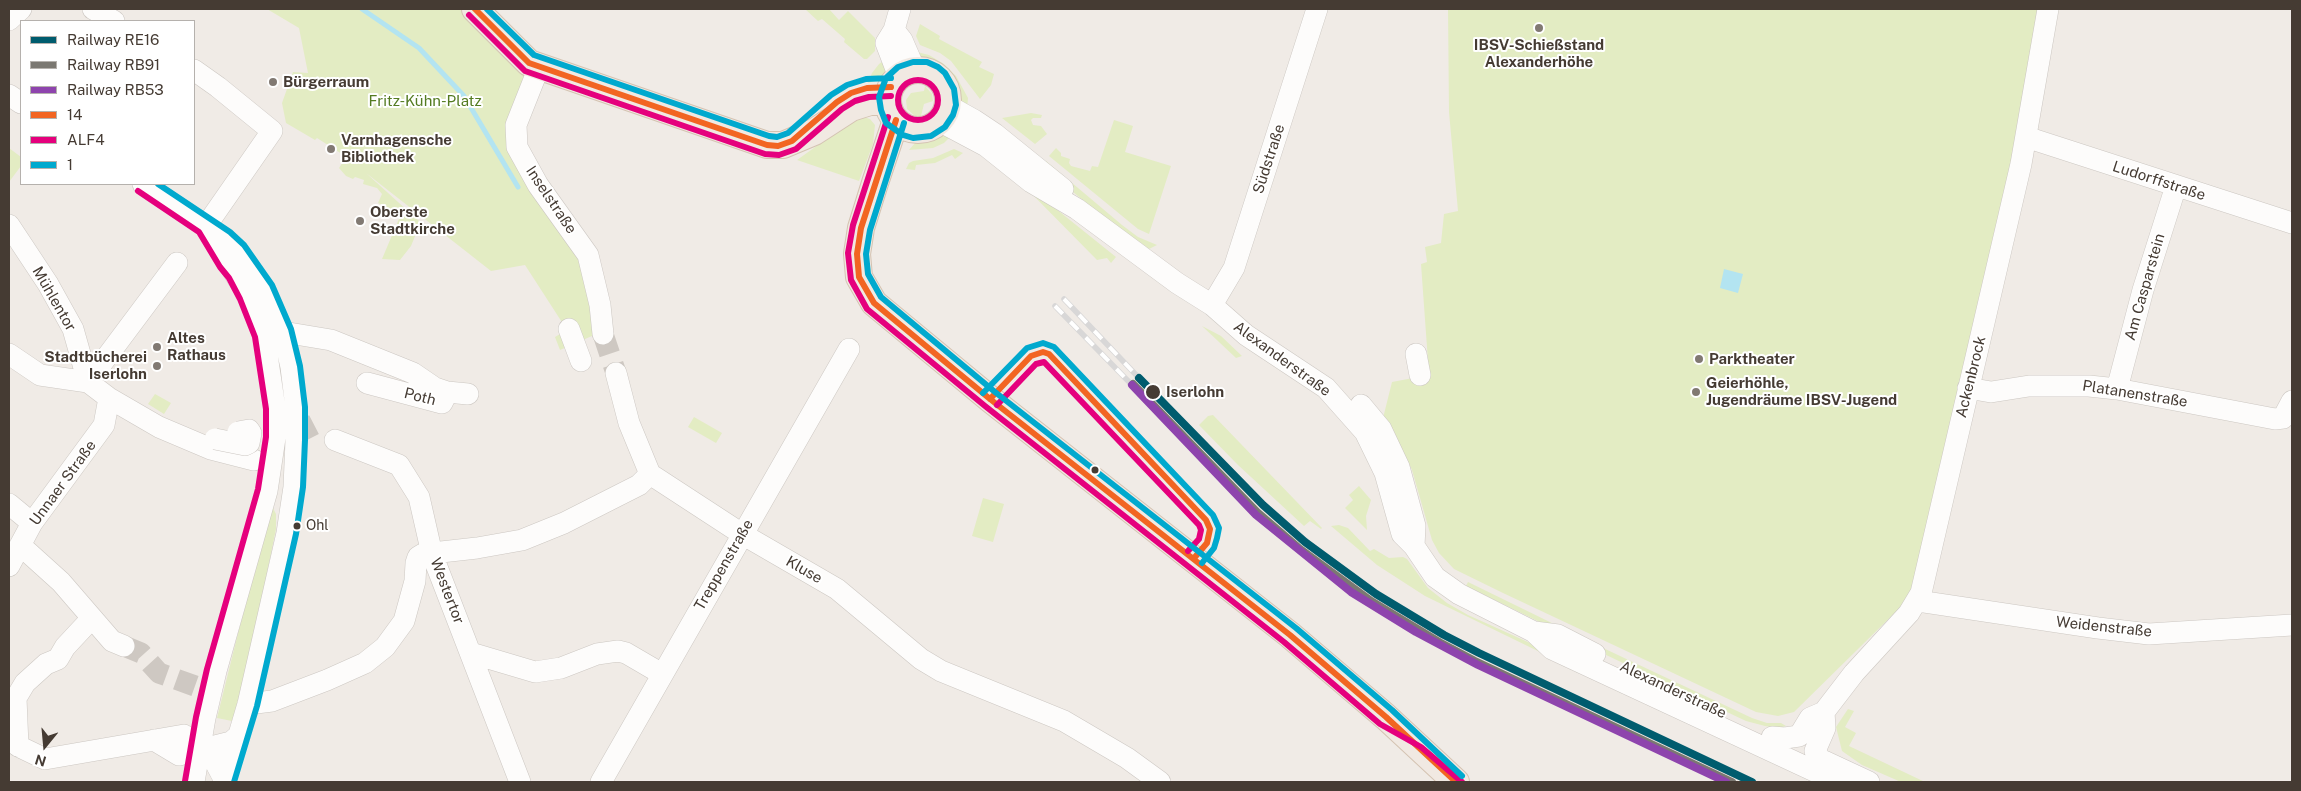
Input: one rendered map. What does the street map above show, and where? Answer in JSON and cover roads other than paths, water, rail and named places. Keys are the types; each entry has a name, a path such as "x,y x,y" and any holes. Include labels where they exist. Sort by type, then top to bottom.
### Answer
{"main road":[{"path":"475,9 522,57 539,67 767,145 783,145 801,136 810,125 846,95 867,88 901,98 927,128 943,113 947,96 941,82 930,73 901,98 890,176 869,208 858,241 857,268 862,285 879,308 990,399 1290,635 1386,717 1456,782"},
{"path":"1386,717 1426,740 1475,782"}],"street":[{"path":"9,20 21,9"},
{"path":"94,9 112,20"},
{"path":"900,9 894,30 902,40 901,98"},
{"name":"Südstraße","path":"1212,306 1234,268 1317,9"},
{"name":"Ackenbrock","path":"1806,753 1826,728 1824,712 1836,694 1918,601 1928,566 1968,388 2009,220 2026,137 2048,9"},
{"name":"Inselstraße","path":"539,67 516,125 517,147 538,185 588,255 600,305 603,334"},
{"path":"195,71 272,131 206,226"},
{"path":"9,95 20,102"},
{"name":"Alexanderstraße","path":"943,113 1030,182 1077,210 1177,283 1212,306 1253,324 1334,378 1369,413 1380,429 1399,467 1415,526 1414,546 1435,577 1459,594 1534,632 1552,649 1574,660 1806,753 1869,782"},
{"name":"Ludorffstraße","path":"2026,137 2292,223"},
{"path":"144,185 225,239 252,269 264,289 283,332 291,367 296,408 295,467 287,533 248,704 225,782"},
{"name":"Am Casparstein","path":"2117,389 2143,290 2176,186"},
{"name":"Mühlentor","path":"9,225 48,284 73,329 88,382"},
{"path":"194,782 216,671 267,491 275,438 275,408 264,335 248,295 206,226"},
{"path":"88,382 177,263"},
{"path":"569,330 581,361"},
{"path":"283,332 331,340 413,373 435,388 447,392"},
{"name":"Treppenstraße","path":"601,782 849,349"},
{"path":"9,354 40,375 88,382 109,398 159,427 182,437 211,449 254,460"},
{"path":"1416,354 1420,375"},
{"path":"248,704 272,701 327,680 365,663 376,654 394,637 404,621 412,595 418,557 423,554 477,548 522,540 564,523 640,485 650,474 629,423 616,372"},
{"name":"Poth","path":"366,383 442,403 447,392 468,394"},
{"name":"Platanenstraße","path":"1968,388 1991,392 2029,386 2059,385 2117,389 2275,419 2282,418 2292,401"},
{"name":"Unnaer Straße","path":"9,566 32,523 104,425 109,398"},
{"path":"182,437 216,439"},
{"name":"Westertor","path":"336,440 399,465 419,497 432,554 471,653 509,758 520,782"},
{"name":"Kluse","path":"650,474 742,534 837,589 922,659 941,671 1064,720 1127,758 1160,782"},
{"path":"267,491 292,498"},
{"path":"9,504 32,523"},
{"path":"20,545 61,582 112,641 124,646"},
{"name":"Weidenstraße","path":"1918,601 2148,634 2292,624"},
{"path":"92,618 65,646 58,659 46,664 12,698 14,750 45,759 154,740 179,755 231,742 238,736"},
{"name":"Alexanderstraße","path":"1534,632 1558,636 1772,737 1785,738 1806,753 1838,782"},
{"path":"471,653 535,672 561,668 597,654 618,651 626,653 662,674"},
{"path":"200,749 215,762 225,782"}],"water":[{"path":"1724,269 1743,274 1738,293 1720,288"}],"waterway":[{"path":"362,9 419,48 464,96 518,187"}],"tunnel":[{"path":"603,334 616,373"},
{"path":"232,441 292,436 317,423"},
{"path":"124,646 141,653 159,673 195,686"}],"railway":[{"path":"1064,299 1139,378"},
{"path":"1055,306 1132,385"}],"rail line":[{"name":"RE16","path":"1139,378 1263,505 1305,542 1376,594 1444,635 1479,653 1752,782"},
{"name":"RB91","path":"1133,384 1257,512 1300,549 1371,601 1439,642 1475,661 1732,782"},
{"name":"RB53","path":"1132,385 1256,515 1351,592 1416,632 1478,665 1726,782"}],"place":[{"name":"IBSV-Schießstand Alexanderhöhe","path":"1539,28"},
{"name":"Bürgerraum","path":"273,82"},
{"name":"Varnhagensche Bibliothek","path":"331,149"},
{"name":"Oberste Stadtkirche","path":"360,221"},
{"name":"Altes Rathaus","path":"157,347"},
{"name":"Parktheater","path":"1699,359"},
{"name":"Stadtbücherei Iserlohn","path":"157,366"},
{"name":"Iserlohn","path":"1153,392"},
{"name":"Geierhöhle, Jugendräume IBSV-Jugend","path":"1696,392"},
{"name":"Ohl","path":"297,526"}],"park label":[{"name":"Fritz-Kühn-Platz","path":"425,101"}]}
